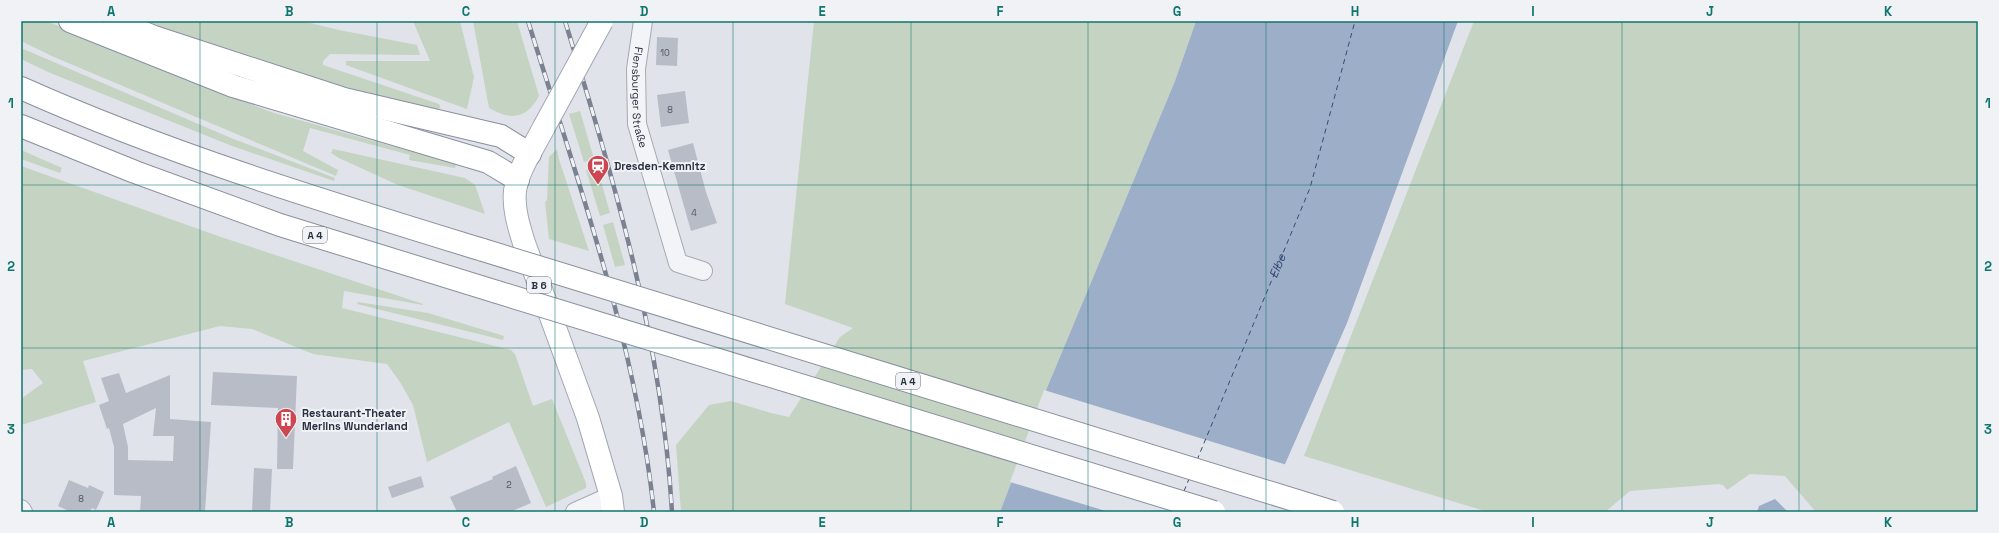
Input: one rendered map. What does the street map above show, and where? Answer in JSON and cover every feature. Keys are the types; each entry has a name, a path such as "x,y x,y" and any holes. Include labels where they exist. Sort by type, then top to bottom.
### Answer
{"main road":[{"path":"70,21 233,86 488,162 518,180"},
{"path":"115,21 161,40 344,99 501,136 530,154"},
{"name":"B 6","path":"602,21 530,154 518,180 515,192 517,213 524,243 588,418 612,504"},
{"name":"A 4","path":"21,88 72,110 196,158 291,191 1333,512"},
{"name":"A 4","path":"21,126 128,170 280,224 1214,512"}],"street":[{"name":"Flensburger Straße","path":"643,21 636,69 637,124 678,263 703,271"},
{"path":"575,512 612,504"}],"green space":[{"path":"21,21 46,21 274,113 456,164 455,168 409,160 410,155 310,128 303,151 338,170 336,176 54,57 21,41"},
{"path":"139,21 302,21 339,30 417,45 420,55 330,54 323,61 323,65 439,104 439,110 364,92 281,69"},
{"path":"413,21 460,21 474,77 467,109 346,65 346,61 430,61"},
{"path":"473,21 517,21 539,96 529,110 523,114 517,116 504,115 489,108"},
{"path":"814,21 1196,21 1175,81 1047,388 1000,512 681,512 676,445 709,405 731,401 789,417 840,337 853,328 785,304"},
{"path":"1474,21 1978,21 1978,512 1816,512 1785,476 1750,474 1727,490 1723,485 1719,484 1630,491 1605,512 1488,512 1304,456"},
{"path":"21,48 231,138 335,178 334,181 232,146 48,72 21,59"},
{"path":"580,111 594,159 584,162 569,114"},
{"path":"333,149 465,178 475,185 485,214 398,185 339,158 331,153"},
{"path":"557,149 589,251 549,239 545,202 547,200 549,157"},
{"path":"21,150 62,168 60,173 21,159"},
{"path":"21,166 221,237 423,304 344,291 342,308 511,350 515,354 533,406 552,399 586,483 586,488 546,507 509,422 427,462 413,405 400,382 387,364 313,354 252,329 220,326 83,361 96,402 21,425 21,399 43,383 32,369 21,370"},
{"path":"597,167 610,213 600,216 586,170"},
{"path":"613,222 625,265 615,267 603,225"},
{"path":"358,302 428,313 504,336 503,340 357,304"}],"water":[{"name":"Elbe","path":"1196,21 1458,21 1347,323 1264,512 1000,512 1047,388 1175,81"},
{"path":"1775,499 1788,512 1757,512 1759,506"}],"pier":[{"path":"1044,390 1287,465 1266,512 1109,512 1010,482"}],"building":[{"path":"657,37 678,38 677,66 656,65"},
{"path":"685,91 689,123 661,127 657,95"},
{"path":"693,143 706,192 717,223 691,231 668,150"},
{"name":"Restaurant-Theater Merlins Wunderland","path":"213,372 297,376 293,469 277,469 278,408 211,405"},
{"path":"119,373 126,393 170,375 170,419 211,422 205,512 140,512 141,496 114,495 114,447 109,428 107,429 99,405 109,401 101,378","holes":["156,408 153,436 174,436 173,461 128,460 128,447 123,424"]},
{"path":"516,466 531,503 510,512 457,512 450,497 493,479 492,477"},
{"path":"254,468 272,469 270,512 252,512"},
{"path":"421,476 424,487 392,498 388,487"},
{"path":"69,480 88,488 89,485 104,492 96,510 92,508 89,512 71,512 58,506"}],"ferry route":[{"path":"1197,460 1310,188 1355,21"},
{"path":"1184,491 1189,479"}],"railway":[{"path":"528,21 585,203 619,325 634,387 654,512"},
{"path":"565,21 601,142 634,263 658,386 667,448 672,512"}],"place":[{"name":"Dresden-Kemnitz","path":"598,186"},
{"name":"Restaurant-Theater Merlins Wunderland","path":"286,438"}]}
